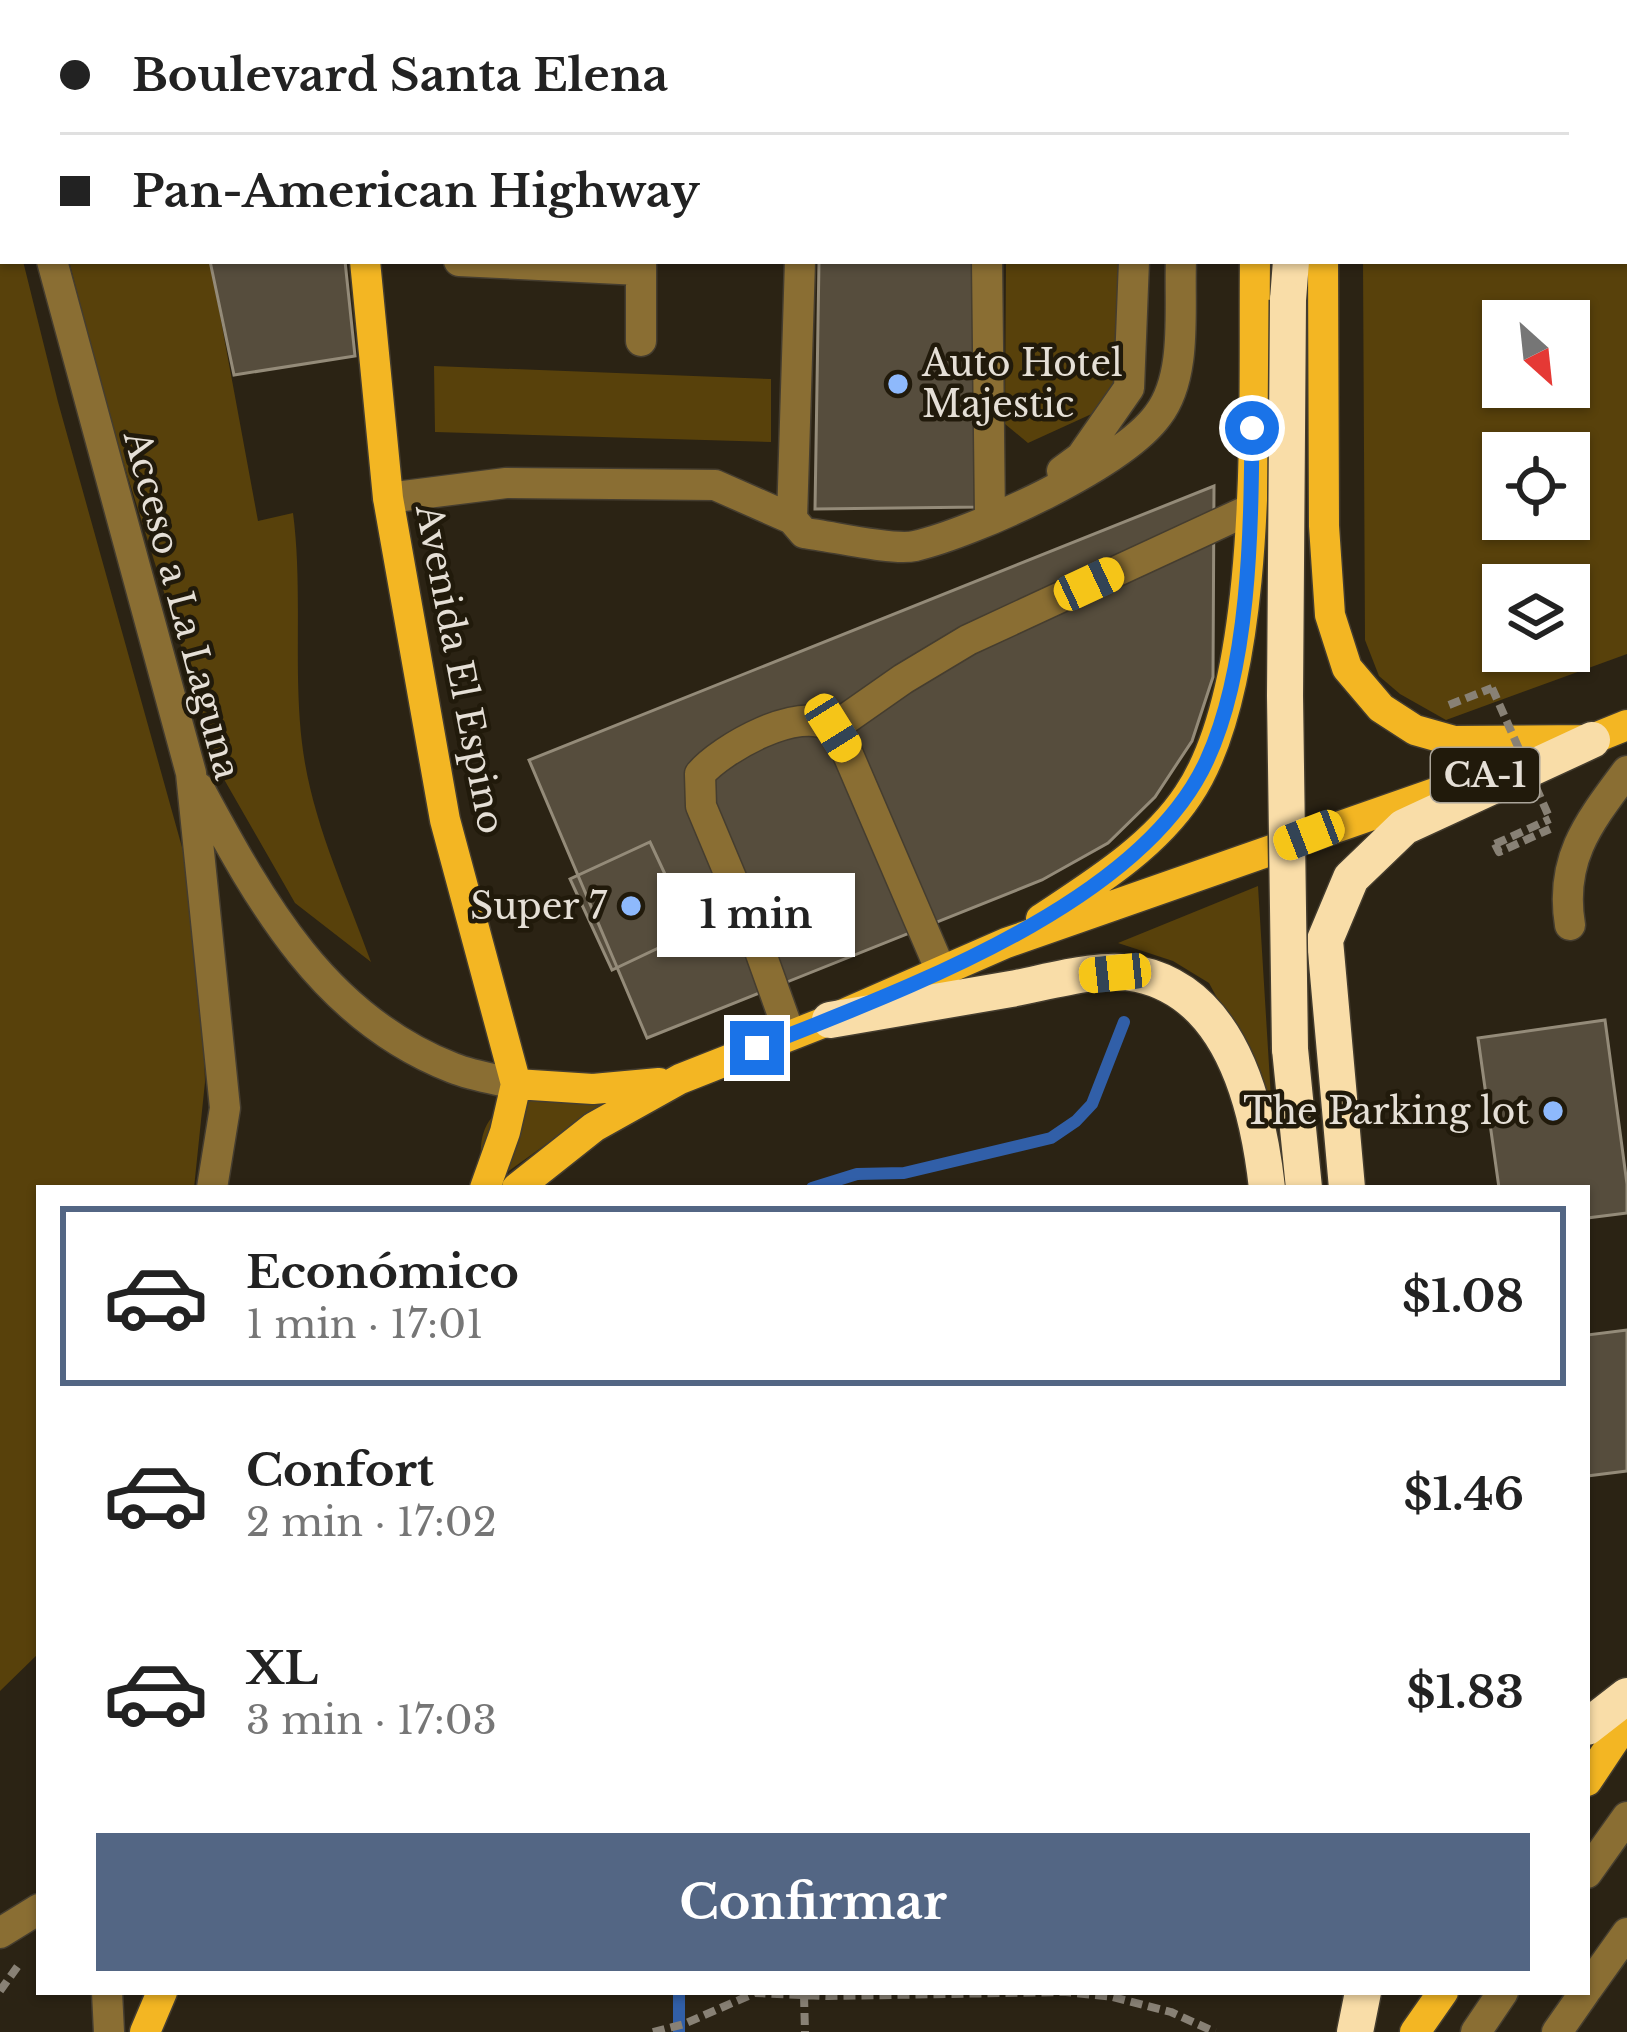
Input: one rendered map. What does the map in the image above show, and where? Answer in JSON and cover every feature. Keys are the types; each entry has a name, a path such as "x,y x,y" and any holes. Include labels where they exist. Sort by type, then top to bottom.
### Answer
{"highway":[{"path":"1291,264 1285,696 1290,1048 1304,1185"},
{"path":"1347,1185 1324,940 1351,878 1404,827 1592,740"},
{"path":"830,1020 1077,977 1136,973 1165,983 1192,1001 1236,1062 1254,1112 1266,1185"},
{"path":"1590,1725 1627,1696"}],"main road":[{"name":"Avenida El Espino","path":"365,264 388,499 445,820 516,1084 485,1185"},
{"path":"1006,943 1105,876 1187,797 1208,758 1228,693 1239,632 1251,509 1256,264"},
{"path":"1323,264 1324,526 1330,615 1347,668 1381,708 1415,730 1454,741 1592,740"},
{"name":"CA-1","path":"521,1185 594,1127 680,1079 941,970 1342,822 1592,740 1627,724"},
{"path":"516,1084 638,1088 680,1079"},
{"path":"1590,1776 1627,1721"},
{"path":"145,2032 161,1995"},
{"path":"1415,2032 1441,1995"}],"street":[{"name":"Acceso a La Laguna","path":"53,264 191,772 225,1108 212,1185"},
{"path":"568,264 640,266 641,341"},
{"path":"792,519 800,264"},
{"path":"987,264 997,516"},
{"path":"997,516 1082,457 1129,388 1134,264"},
{"path":"388,499 506,483 715,485 792,519 804,533 911,547 997,516 1124,448 1160,414 1175,376 1181,264"},
{"path":"833,728 968,640 1251,509"},
{"path":"790,1035 701,806 700,774 716,756 789,722 813,720 833,728 848,752 941,970"},
{"path":"1570,925 1564,892 1569,868 1627,771"},
{"path":"191,772 247,878 299,954 347,1002 396,1039 454,1069 516,1084"},
{"path":"1590,1869 1627,1816"},
{"path":"0,1933 36,1912"},
{"path":"1590,1985 1627,1933"},
{"path":"107,1995 109,2032"},
{"path":"1476,2032 1501,1995"},
{"path":"1557,2032 1583,1995"}],"path":[{"path":"1447,706 1492,688 1550,819 1495,844"},
{"path":"654,2032 750,1995"},
{"path":"804,1995 805,2032"},
{"path":"1094,1995 1171,2012 1215,2032"}],"shaded area":[{"path":"0,264 24,264 185,858 202,992 205,1082 194,1185 36,1185 36,1656 0,1691"},
{"path":"70,264 211,264 258,521 293,513 299,714 306,771 330,854 371,962 295,903 221,774 110,420"},
{"path":"1006,264 1124,264 1120,401 1028,443 1005,424"},
{"path":"1363,264 1627,264 1627,654 1590,667 1590,564 1482,564 1482,672 1578,672 1446,720 1379,676 1365,640"},
{"path":"434,366 771,379 771,442 435,432"},
{"path":"1258,886 1271,1098 1209,983 1173,961 1118,943"},
{"path":"525,1094 605,1102 485,1185 484,1132 509,1102"}],"building":[{"path":"211,264 345,264 355,356 234,375"},
{"name":"Auto Hotel Majestic","path":"819,264 980,264 979,507 815,509"},
{"path":"1214,486 1213,677 1192,741 1155,797 1108,843 1042,880 647,1038 529,760"},
{"name":"Super 7","path":"650,842 692,932 612,970 570,879"},
{"name":"The Parking lot","path":"1605,1020 1627,1213 1590,1218 1590,1185 1499,1185 1478,1038"},
{"path":"1627,1330 1627,1471 1590,1476 1590,1335"}],"waterway":[{"path":"822,1185 857,1174 904,1173 1051,1138 1092,1104 1124,1022"},
{"path":"679,1995 679,2032"}],"place":[{"name":"Auto Hotel Majestic","path":"898,384"},
{"name":"Super 7","path":"631,906"},
{"name":"The Parking lot","path":"1553,1111"}],"route":[{"path":"757,1048 1006,943 1105,876 1187,797 1208,758 1228,693 1239,632 1251,509 1252,428"}]}
